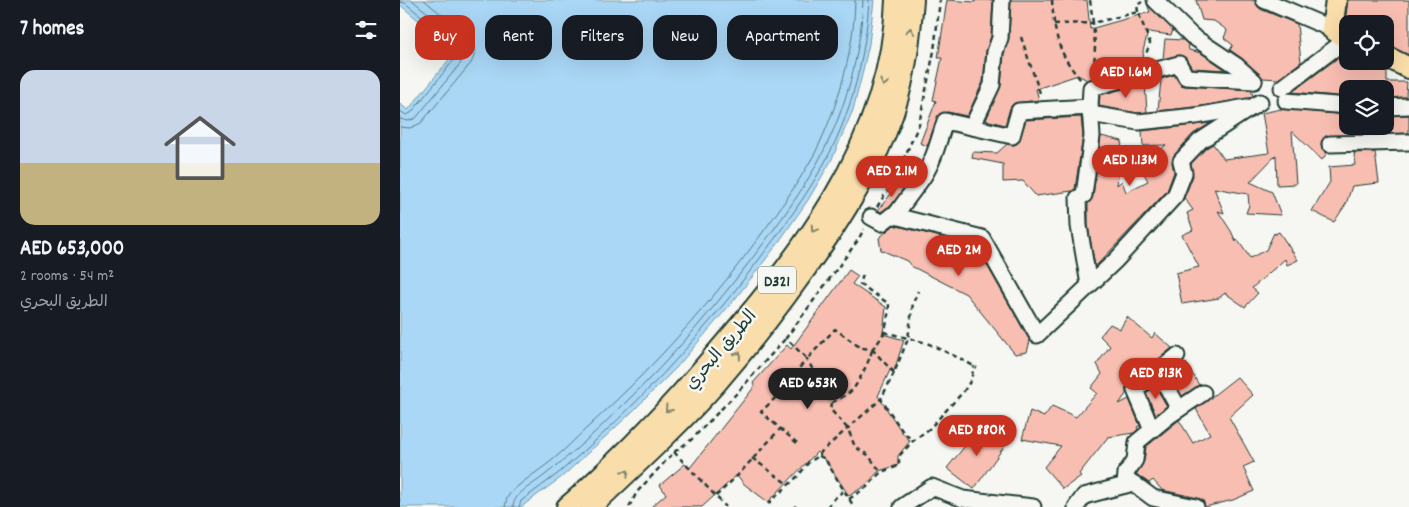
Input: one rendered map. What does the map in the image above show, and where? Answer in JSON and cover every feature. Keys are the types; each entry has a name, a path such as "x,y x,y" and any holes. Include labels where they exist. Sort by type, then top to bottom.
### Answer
{"main road":[{"name":"الطريق البحري","path":"567,507 648,430 694,380 758,306 825,213 851,169 874,114 884,83 891,48 896,0"},
{"name":"الطريق البحري","path":"591,507 663,438 717,381 812,259 846,208 868,170 898,98 907,58 913,0"},
{"path":"1336,0 1339,18"},
{"path":"1394,60 1409,68"}],"street":[{"path":"972,127 992,85 995,52 1000,38 1002,0"},
{"path":"1264,0 1339,35"},
{"path":"1149,1 1192,36 1237,66 1256,94"},
{"path":"1339,39 1284,94 1339,104"},
{"path":"1089,285 1079,226 1078,198 1084,195 1092,136 1091,88 1180,64 1186,77 1256,94"},
{"path":"895,216 923,176 936,152 945,121 1012,136 1019,111 1045,109 1090,110 1138,122 1196,116 1256,94"},
{"path":"871,217 882,223 892,215 982,238 1037,335 1116,260 1175,196 1184,173 1181,161 1200,141 1256,94"},
{"path":"1394,107 1409,106"},
{"path":"1330,144 1409,142"},
{"path":"1152,430 1135,390 1177,356"},
{"path":"1158,371 1179,409"},
{"path":"1125,485 1126,473 1135,460 1137,442 1203,393"},
{"path":"1076,507 1084,496 1133,483 1153,498 1196,507"},
{"path":"902,507 932,486 962,499 1033,507"}],"path":[{"path":"1052,0 1056,38 1071,70 1082,82"},
{"path":"1090,0 1095,45 1093,83"},
{"path":"1148,73 1146,54 1150,42 1137,5 1149,1"},
{"path":"1054,24 1093,23 1138,12"},
{"path":"1020,37 1045,109"},
{"path":"797,443 761,412 779,394 791,386 794,374 835,329 861,348 872,348 879,342 884,332 889,304 860,284 863,275"},
{"path":"768,504 810,462 819,456 820,452 881,399 908,339 913,303 918,291"},
{"path":"849,499 867,487 881,472 899,466 899,456 913,441 929,429 964,391 972,380 975,367 927,343 884,332"},
{"path":"629,507 637,492 674,452 691,440 736,394 786,338"},
{"path":"792,344 807,359 832,403"},
{"path":"872,348 894,373"},
{"path":"872,348 872,356 854,388 832,403 830,409 848,429 855,447 868,455 881,472"},
{"path":"881,399 903,432 913,441"},
{"path":"716,496 737,476 780,428"},
{"path":"674,452 726,507"},
{"path":"819,456 825,459 854,507"},
{"path":"752,458 788,484"},
{"path":"827,507 844,491"}],"water":[{"path":"400,0 874,0 869,44 853,110 831,161 808,200 776,246 735,299 676,368 563,476 521,507 400,507 400,104 408,110 449,60 475,60 475,15 415,15 415,17 400,5"}],"building":[{"path":"947,0 975,2 975,0 993,0 991,36 986,51 983,82 967,116 948,112 939,114 927,146 920,143 936,101 933,100 942,58 938,58"},
{"path":"1011,0 1087,0 1090,29 1150,12 1147,4 1173,30 1171,35 1148,32 1143,51 1144,64 1087,80 1078,75 1036,89 1039,100 1014,103 1010,108 1005,125 986,120 1001,86 1004,54 1009,38"},
{"path":"1196,0 1251,0 1255,1 1260,9 1297,24 1301,62 1278,79 1263,78 1243,59 1230,50 1233,45 1224,38 1227,30 1214,21 1202,20"},
{"path":"1348,0 1409,0 1409,55 1394,48 1394,15 1346,15"},
{"path":"1165,39 1183,40 1188,45 1189,50 1201,53 1226,70 1192,68 1185,57 1180,55 1163,59"},
{"path":"1339,57 1339,70 1387,70 1387,80 1339,80 1339,96 1292,92"},
{"path":"1174,75 1181,85 1251,90 1253,96 1195,107 1158,111 1161,79"},
{"path":"1394,82 1407,82 1406,97 1394,98"},
{"path":"1145,83 1147,112 1138,113 1099,106 1100,95"},
{"path":"1281,109 1339,114 1339,135 1354,135 1326,136 1321,144 1322,149 1327,153 1322,160 1292,131 1296,184 1277,185 1276,155 1250,182 1272,192 1281,215 1246,213 1249,205 1248,194 1214,188 1224,213 1218,211 1236,242 1237,239 1250,258 1266,250 1274,233 1279,232 1298,260 1287,265 1285,259 1252,288 1258,293 1245,307 1225,293 1219,298 1182,304 1176,273 1199,267 1182,235 1193,230 1187,213 1193,210 1184,198 1193,176 1191,164 1206,148 1213,144 1224,159 1269,153 1262,113"},
{"path":"1409,115 1409,133 1394,134 1394,116"},
{"path":"1081,117 1083,136 1075,189 1072,191 1036,196 1023,181 1003,182 1003,164 972,158 973,152 997,153 1007,144 1014,145 1018,143 1026,120"},
{"path":"1211,123 1193,134 1174,155 1172,163 1174,172 1167,191 1095,267 1088,225 1088,204 1093,196 1101,136 1122,141 1117,185 1122,181 1126,192 1148,181 1140,166 1166,145 1143,146 1142,131"},
{"path":"1375,152 1379,183 1352,186 1346,204 1334,222 1312,211 1330,182 1329,167 1355,165 1354,153"},
{"path":"899,184 904,188 891,206 881,212 878,210"},
{"path":"894,225 976,246 1030,341 1027,352 1015,354 966,294 911,266 907,261 881,250 879,238"},
{"path":"849,270 858,276 852,284 886,307 883,334 904,340 894,371 891,368 878,396 910,441 898,456 898,465 879,471 866,485 849,496 826,461 817,452 768,502 744,484 737,475 702,507 651,507 666,494 660,485 685,464 689,469 755,386 753,383 787,345 791,349"},
{"path":"1127,317 1152,338 1155,333 1172,348 1154,363 1150,361 1142,372 1126,387 1126,394 1119,404 1129,399 1140,426 1137,427 1138,429 1134,433 1108,437 1079,474 1081,476 1063,489 1044,467 1061,446 1022,439 1030,411 1044,417 1052,406 1076,417 1097,393 1091,388 1102,374 1097,364 1110,346 1100,336 1110,324 1120,329"},
{"path":"1186,363 1199,385 1182,396 1170,374"},
{"path":"1237,377 1253,395 1229,417 1254,462 1243,467 1254,491 1233,500 1205,507 1203,500 1162,490 1153,480 1149,483 1136,474 1144,461 1146,447 1179,420 1193,443 1210,434 1196,409"},
{"path":"1155,386 1167,406 1156,415 1146,393"},
{"path":"983,424 1006,444 974,489 947,468"}]}
